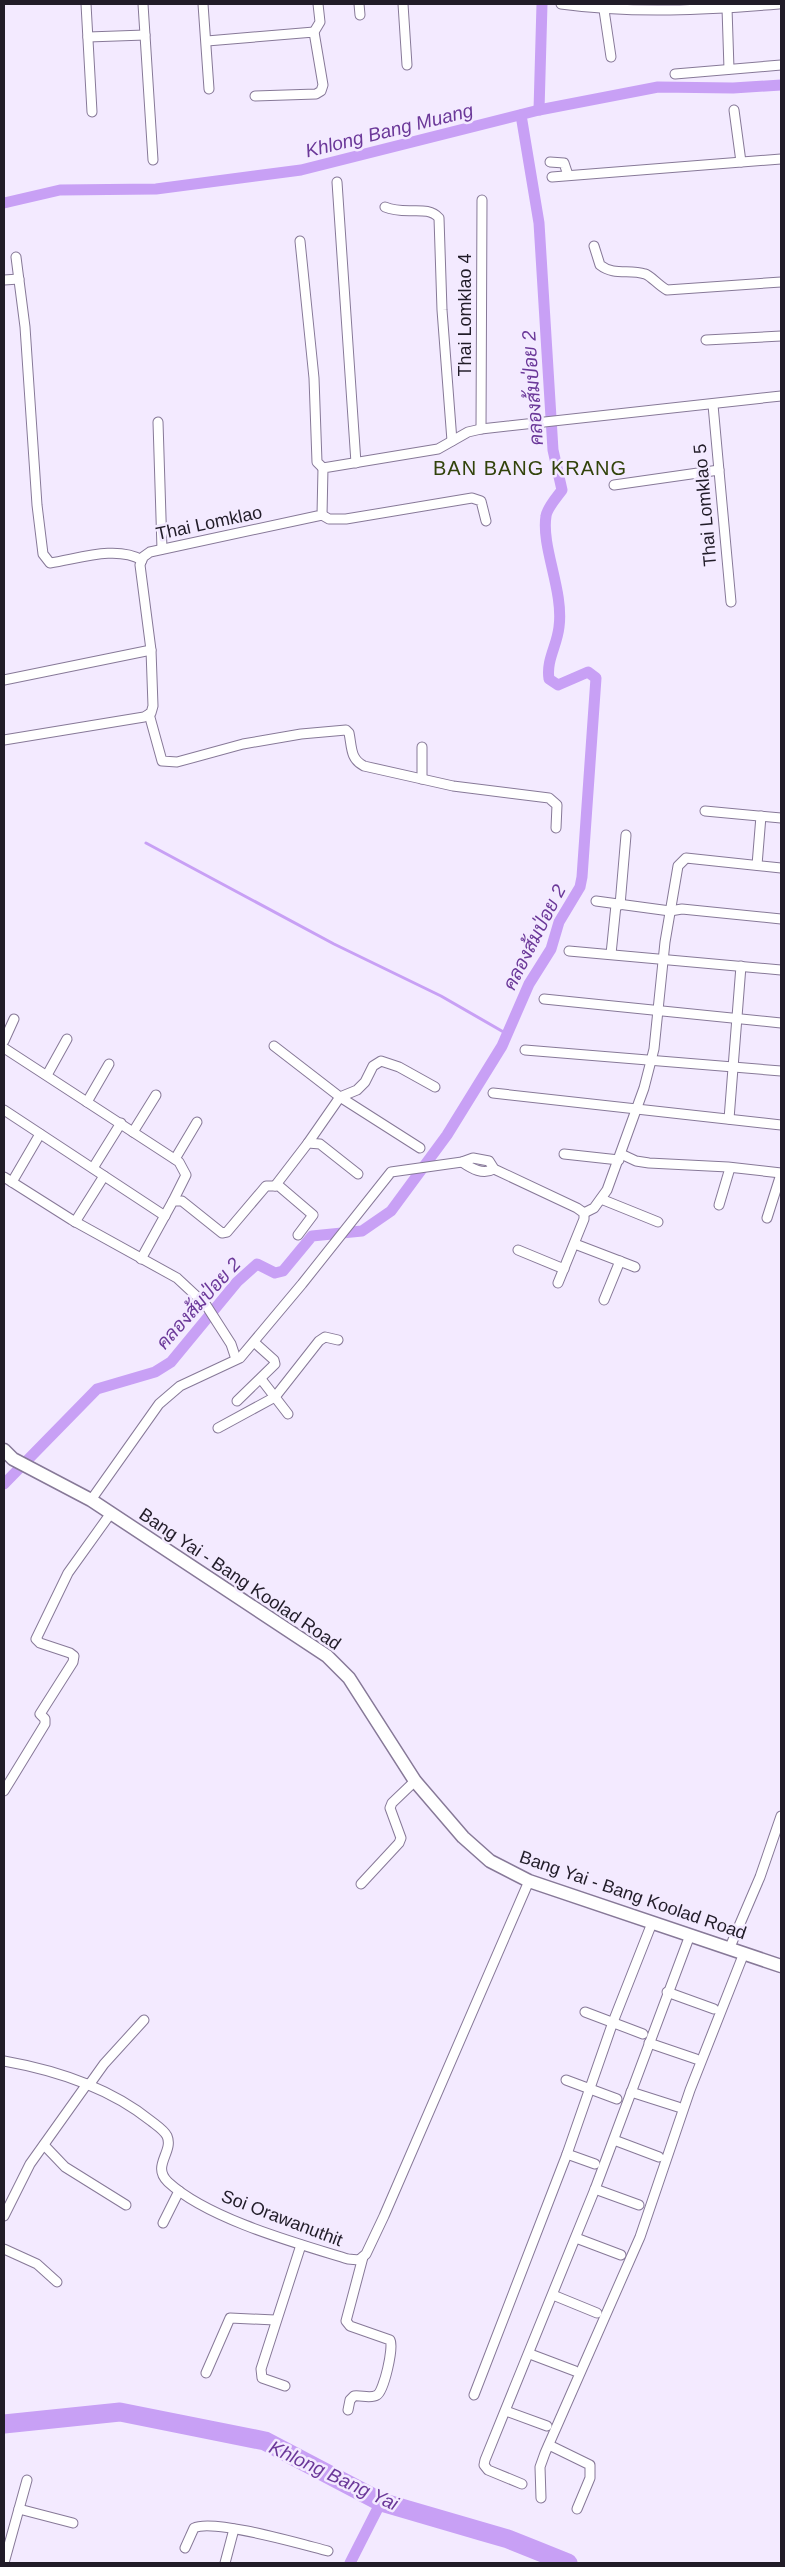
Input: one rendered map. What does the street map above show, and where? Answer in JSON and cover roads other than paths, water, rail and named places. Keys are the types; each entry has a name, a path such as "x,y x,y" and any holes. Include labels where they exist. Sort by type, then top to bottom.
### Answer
{"street":[{"path":"86,4 92,112"},
{"path":"143,4 153,160"},
{"path":"203,4 209,89"},
{"path":"255,96 316,94 321,91 323,85 314,32 320,22 318,4"},
{"path":"359,4 360,15"},
{"path":"402,4 407,65"},
{"path":"561,4 604,10 659,12 779,4"},
{"path":"727,8 729,69"},
{"path":"604,10 611,57"},
{"path":"207,41 314,32"},
{"path":"88,37 145,35"},
{"path":"674,74 781,65"},
{"path":"734,110 741,162"},
{"path":"552,177 781,159"},
{"path":"550,162 564,163 568,175"},
{"path":"337,182 356,463"},
{"name":"Thai Lomklao 4","path":"481,429 482,200"},
{"path":"385,207 404,213 427,210 434,212 439,218 442,310 452,441"},
{"path":"300,240 314,378 318,462 322,468 322,515 329,519 346,520 472,498 480,501 486,521"},
{"path":"594,246 600,265 605,269 612,272 644,273 650,275 657,285 667,290 781,282"},
{"path":"16,257 25,327 37,505 43,554 50,563 117,553 129,553 142,560"},
{"path":"4,280 19,279"},
{"path":"706,340 781,336"},
{"path":"322,468 438,449 468,432 481,429 537,421 713,405 781,396"},
{"name":"Thai Lomklao 5","path":"713,405 731,602"},
{"path":"158,422 162,549"},
{"path":"614,485 719,470"},
{"name":"Thai Lomklao","path":"149,714 153,706 151,650 144,612 142,560 150,552 162,549 322,515"},
{"path":"4,680 151,650"},
{"path":"4,740 144,717 149,714 162,761 177,762 243,744 340,730 349,733 353,756 357,762 381,772 453,786 549,798 557,806 556,828"},
{"path":"422,747 422,779"},
{"path":"705,811 781,818"},
{"path":"757,866 761,816"},
{"path":"611,954 626,835"},
{"path":"584,1213 594,1208 601,1199 620,1157 652,1059 663,959 678,866 681,860 692,859 781,868"},
{"path":"596,901 670,911 682,909 781,919"},
{"path":"569,951 781,970"},
{"path":"729,1119 741,966"},
{"path":"544,999 781,1023"},
{"path":"4,1041 14,1019"},
{"path":"46,1075 67,1039"},
{"path":"274,1046 340,1097 420,1148"},
{"path":"4,1048 183,1166 186,1175 141,1260"},
{"path":"525,1050 781,1071"},
{"path":"275,1186 340,1097 357,1090 365,1082 373,1066 381,1061 399,1067 435,1087"},
{"path":"88,1102 110,1064"},
{"path":"493,1093 781,1125"},
{"path":"133,1132 156,1095"},
{"path":"4,1110 165,1216"},
{"path":"175,1159 197,1122"},
{"path":"93,1168 121,1124"},
{"path":"12,1182 40,1134"},
{"path":"308,1142 320,1144 358,1174"},
{"path":"564,1154 620,1157 649,1163 730,1168 781,1174 767,1218"},
{"path":"91,1500 159,1404 180,1386 236,1359 254,1342 391,1172 462,1162 473,1158 481,1159 489,1161 494,1169 584,1213"},
{"path":"719,1205 730,1168"},
{"path":"74,1222 104,1176"},
{"path":"4,1177 74,1222 177,1278 206,1305 231,1344 236,1359"},
{"path":"173,1201 182,1201 222,1233 227,1232 266,1186 275,1186 313,1215 298,1235"},
{"path":"601,1199 658,1222"},
{"path":"558,1283 584,1219 584,1213"},
{"path":"574,1244 635,1267"},
{"path":"518,1250 564,1269"},
{"path":"604,1300 620,1261"},
{"path":"218,1428 275,1397 319,1340 325,1337 338,1340"},
{"path":"237,1401 275,1364 274,1360 254,1342"},
{"path":"261,1379 288,1414"},
{"name":"Bang Yai - Bang Koolad Road","path":"8,1455 91,1500 327,1656 349,1678 415,1781 476,1851 490,1861 529,1881 652,1923 730,1947 781,1966"},
{"path":"4,1791 45,1724 45,1719 40,1714 74,1662 74,1656 70,1653 40,1643 36,1639 68,1573 110,1513"},
{"path":"361,1884 399,1843 401,1838 390,1808 392,1803 415,1781"},
{"path":"730,1947 760,1877 781,1816"},
{"name":"Soi Orawanuthit","path":"4,2061 88,2085 120,2100 164,2132 168,2143 160,2167 161,2173 166,2181 179,2191 243,2224 301,2245 348,2259 363,2258 396,2190 529,1881"},
{"path":"474,2395 567,2154 613,2022 652,1923"},
{"path":"522,2484 488,2470 484,2465 596,2189 690,1935"},
{"path":"540,2498 540,2468 640,2237 690,2090 744,1952"},
{"path":"668,1992 714,2009"},
{"path":"585,2012 643,2034"},
{"path":"4,2216 30,2164 104,2064 144,2020"},
{"path":"649,2043 696,2059"},
{"path":"566,2080 617,2099"},
{"path":"631,2092 678,2107"},
{"path":"614,2140 659,2158"},
{"path":"44,2145 65,2167 126,2205"},
{"path":"567,2154 595,2164"},
{"path":"596,2189 639,2205"},
{"path":"162,2223 179,2191"},
{"path":"576,2238 621,2255"},
{"path":"284,2386 266,2380 261,2375 275,2320 301,2245"},
{"path":"4,2248 37,2264 57,2282"},
{"path":"348,2410 350,2400 354,2396 374,2397 381,2392 392,2351 390,2340 350,2326 346,2321 363,2258"},
{"path":"553,2295 597,2313"},
{"path":"206,2373 230,2318 275,2320"},
{"path":"530,2354 575,2371"},
{"path":"506,2411 547,2426"},
{"path":"549,2444 590,2465 590,2478 577,2509"},
{"path":"4,2563 27,2480"},
{"path":"19,2509 72,2523"},
{"path":"185,2548 191,2532 198,2525 234,2529 328,2551"},
{"path":"225,2563 234,2529"}],"waterway":[{"path":"539,110 542,4"},
{"name":"Khlong Bang Muang","path":"4,203 60,190 156,189 301,170 539,110 658,87 733,88 781,85"},
{"name":"คลองส้มป่อย 2","path":"4,1484 97,1389 155,1372 171,1362 237,1282 257,1264 275,1273 283,1271 312,1236 362,1231 391,1211 447,1135 502,1046 529,984 551,949 559,922 580,887 596,678 588,672 558,685 549,679 548,672 558,634 560,613 545,528 546,516 550,506 562,490 553,450 539,223 521,115"},
{"path":"146,843 334,944 441,996 507,1034"},
{"name":"Khlong Bang Yai","path":"4,2424 120,2412 265,2441 381,2502 508,2539 568,2563"},
{"path":"350,2563 381,2502"}],"district":[{"name":"BAN BANG KRANG","path":"530,468"}]}
